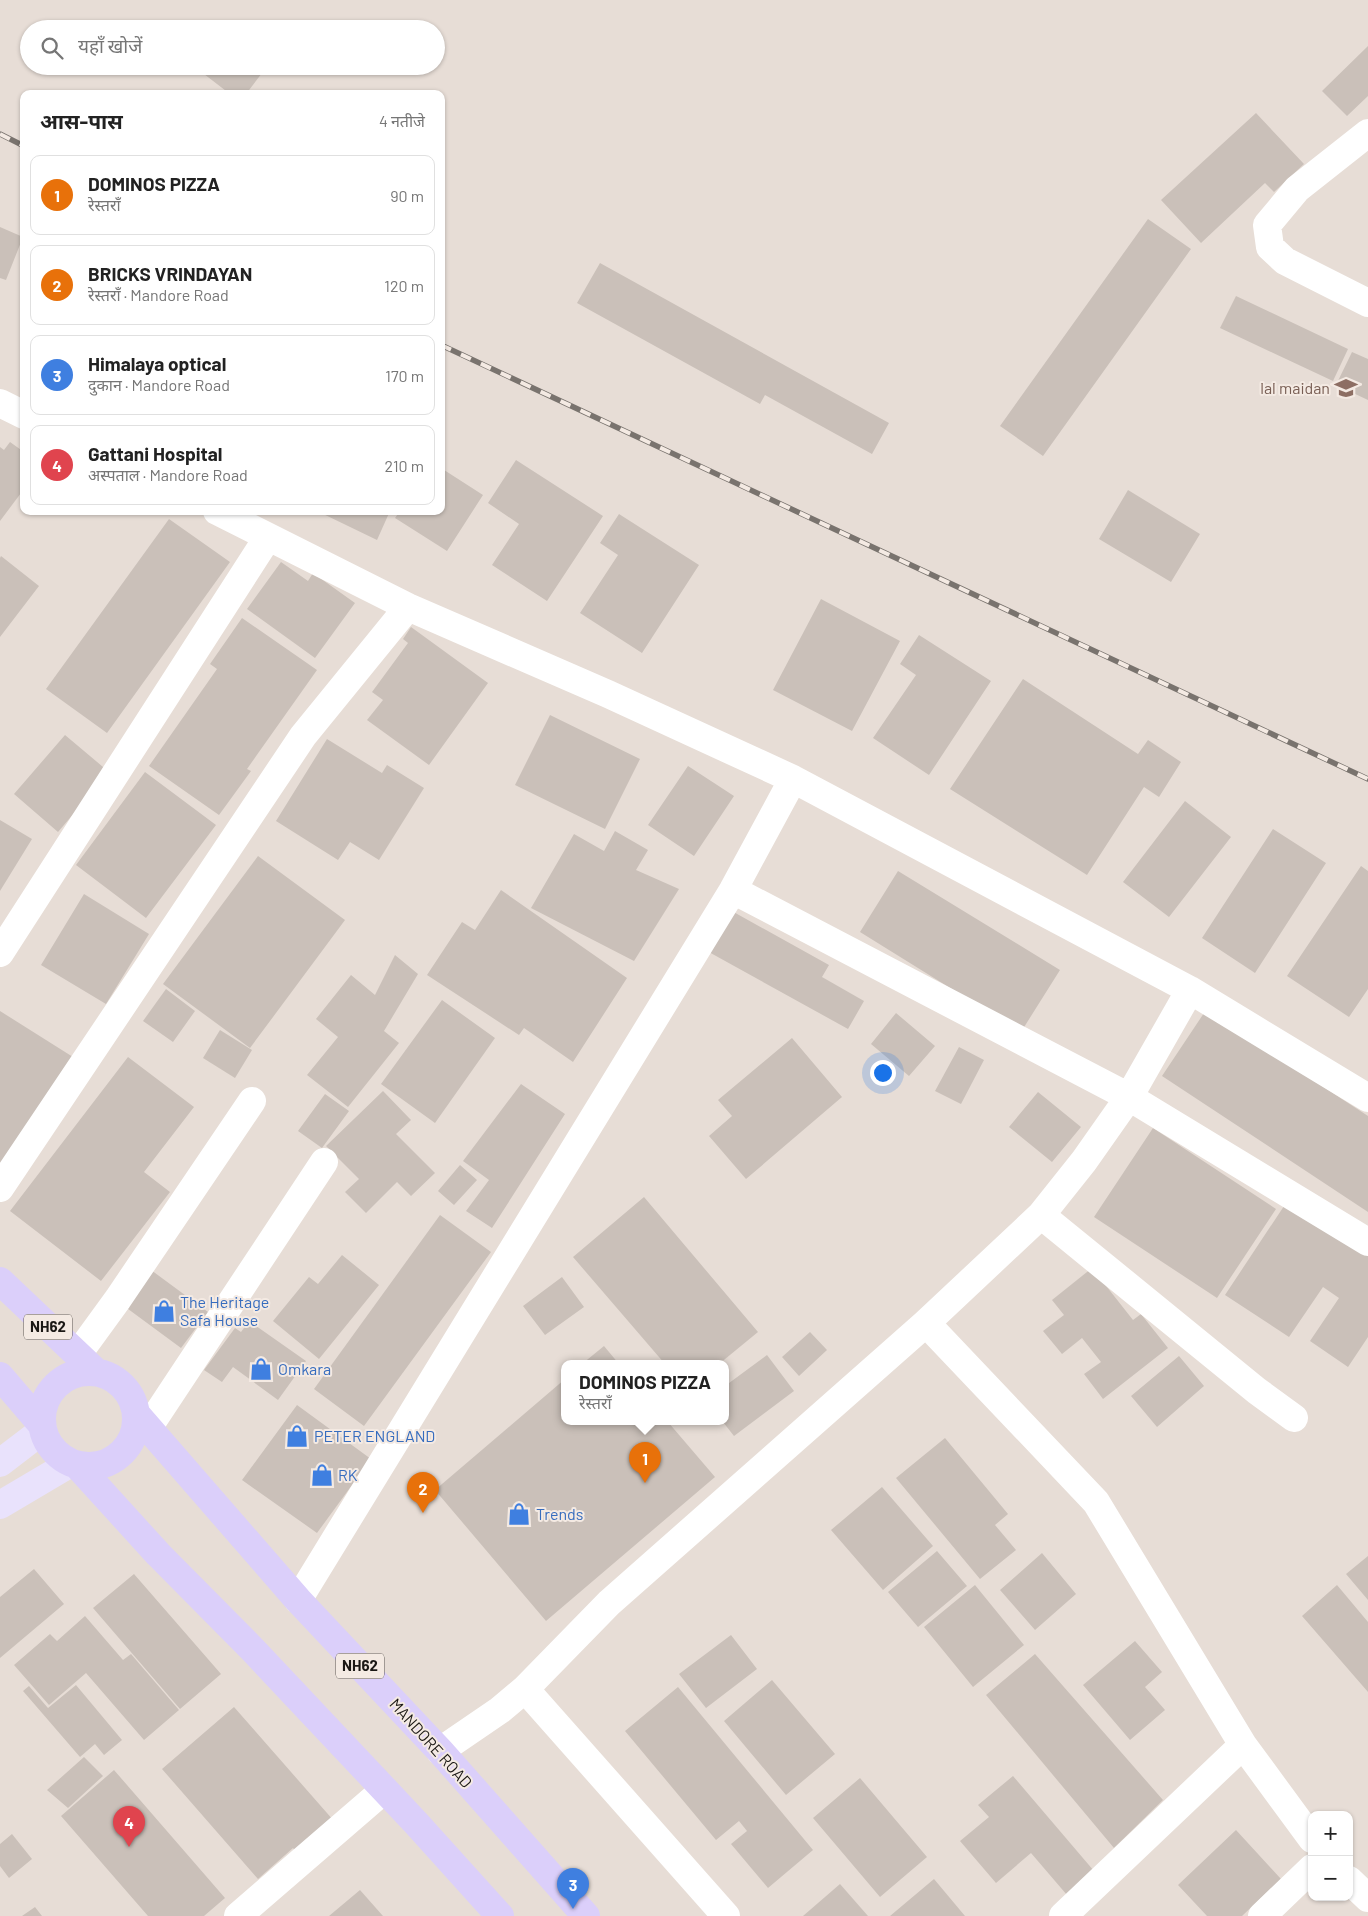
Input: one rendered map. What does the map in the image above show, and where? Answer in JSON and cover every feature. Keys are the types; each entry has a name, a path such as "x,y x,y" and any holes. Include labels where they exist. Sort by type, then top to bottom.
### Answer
{"highway":[{"name":"NH62","path":"0,1281 87,1363 114,1379 128,1391 142,1422"},
{"path":"42,1428 41,1413 45,1401 52,1390 61,1381 78,1373 87,1363"},
{"path":"0,1376 42,1428 53,1450 74,1464 158,1554 254,1651 500,1916"},
{"name":"MANDORE ROAD","path":"142,1422 298,1600 440,1751 586,1916"},
{"path":"74,1464 100,1466 120,1455 142,1422"}],"main road":[{"path":"0,1463 42,1428"},
{"path":"0,1506 74,1464"}],"street":[{"path":"1368,133 1297,189 1267,225 1270,247 1284,261 1368,303"},
{"path":"0,403 20,413"},
{"path":"225,515 408,607 608,694 793,778 1190,990 1368,1098"},
{"path":"0,953 268,537"},
{"path":"0,1188 303,736 408,607"},
{"path":"298,1600 733,890 793,778"},
{"path":"733,890 1129,1097 1368,1242"},
{"path":"440,1751 500,1710 525,1689 609,1603 926,1324 1041,1214 1084,1161 1129,1097 1190,990"},
{"path":"87,1363 118,1299 252,1101"},
{"path":"142,1422 324,1162"},
{"path":"1041,1214 1257,1391 1294,1418"},
{"path":"926,1324 1096,1502 1243,1745 1308,1834"},
{"path":"525,1689 726,1916"},
{"path":"1063,1916 1243,1745"},
{"path":"238,1916 384,1790"},
{"path":"1262,1916 1308,1872"},
{"path":"1353,1884 1368,1898"}],"building":[{"path":"1368,46 1368,96 1347,116 1322,91"},
{"path":"205,75 260,75 249,90 225,90"},
{"path":"1256,113 1304,164 1274,192 1265,183 1201,243 1161,200"},
{"path":"1148,219 1191,249 1043,456 1000,426"},
{"path":"0,227 20,236 20,245 6,280 0,278"},
{"path":"600,263 889,423 872,454 765,395 760,404 577,303"},
{"path":"1236,296 1348,349 1333,381 1220,328"},
{"path":"1352,352 1368,359 1368,400 1336,385"},
{"path":"10,442 20,449 20,494 0,521 0,447 4,450"},
{"path":"516,460 603,516 547,601 492,565 519,524 488,503"},
{"path":"445,471 483,495 447,551 395,518 397,515 445,515"},
{"path":"1128,490 1200,534 1171,582 1099,539"},
{"path":"619,514 699,565 642,653 580,613 618,555 600,543"},
{"path":"325,515 388,515 377,540"},
{"path":"169,519 230,562 107,733 46,689"},
{"path":"1,556 39,586 0,637 0,558"},
{"path":"281,562 308,581 313,573 355,603 315,658 247,609"},
{"path":"821,599 900,641 852,731 773,690"},
{"path":"242,618 317,670 247,769 251,771 219,815 149,766 217,669 210,664"},
{"path":"411,627 488,683 429,765 367,720 383,700 372,692 408,643 403,639"},
{"path":"919,635 991,681 929,775 873,738 916,675 900,664"},
{"path":"1023,679 1138,754 1148,740 1181,762 1159,797 1144,787 1087,875 950,789"},
{"path":"550,715 640,759 605,829 515,785"},
{"path":"65,735 109,772 58,832 14,794"},
{"path":"327,739 382,773 387,765 424,788 379,860 350,842 338,860 276,821"},
{"path":"688,766 734,796 694,856 648,825"},
{"path":"145,772 216,825 146,918 76,865"},
{"path":"1185,801 1231,837 1169,917 1123,882"},
{"path":"0,820 32,839 0,891"},
{"path":"1273,829 1326,863 1255,973 1202,938"},
{"path":"615,831 648,850 636,870 679,889 634,961 531,908 574,834 604,851"},
{"path":"258,856 345,920 250,1048 163,984"},
{"path":"1361,866 1368,871 1368,989 1349,1017 1287,976"},
{"path":"898,871 1060,970 1021,1032 860,932"},
{"path":"501,890 627,978 573,1062 524,1028 519,1035 427,975 462,922 475,930"},
{"path":"84,894 149,934 106,1004 41,965"},
{"path":"730,910 829,965 822,977 864,1001 848,1029 707,951"},
{"path":"395,955 418,974 384,1031 399,1043 348,1107 307,1075 338,1037 316,1019 351,975 375,995"},
{"path":"166,989 195,1011 173,1042 143,1021"},
{"path":"442,1000 495,1038 435,1123 381,1084"},
{"path":"1206,1010 1368,1116 1368,1212 1162,1076"},
{"path":"0,1011 73,1057 0,1166"},
{"path":"896,1013 935,1046 909,1076 871,1044"},
{"path":"220,1030 252,1050 235,1078 203,1058"},
{"path":"792,1038 842,1097 746,1179 709,1136 732,1116 718,1100"},
{"path":"959,1047 984,1060 961,1104 935,1091"},
{"path":"128,1057 194,1107 144,1172 170,1192 101,1281 10,1211"},
{"path":"521,1084 565,1114 492,1228 466,1211 489,1180 463,1161"},
{"path":"383,1091 411,1120 396,1134 435,1173 411,1196 397,1182 366,1213 345,1192 359,1179 326,1146"},
{"path":"1038,1092 1081,1127 1052,1162 1009,1127"},
{"path":"325,1094 349,1111 322,1148 298,1131"},
{"path":"1153,1128 1276,1209 1217,1298 1094,1217"},
{"path":"460,1165 477,1180 454,1205 438,1191"},
{"path":"644,1197 758,1332 724,1360 662,1360 573,1257"},
{"path":"1286,1203 1368,1256 1368,1337 1348,1367 1310,1341 1339,1298 1323,1287 1289,1337 1225,1295"},
{"path":"440,1215 491,1252 364,1426 314,1389"},
{"path":"342,1255 379,1285 319,1359 273,1321 309,1277 318,1284"},
{"path":"1092,1268 1133,1320 1141,1314 1168,1348 1103,1399 1084,1374 1101,1362 1082,1338 1062,1354 1043,1331 1064,1315 1052,1300"},
{"path":"151,1270 208,1312 181,1348 124,1306"},
{"path":"562,1277 584,1307 545,1335 523,1306"},
{"path":"249,1321 306,1361 278,1400 233,1367 222,1382 204,1370 235,1328 241,1332"},
{"path":"810,1332 827,1350 799,1376 782,1357"},
{"path":"604,1346 616,1360 587,1360"},
{"path":"767,1355 794,1391 734,1436 725,1425 729,1425 729,1383"},
{"path":"1179,1356 1204,1386 1157,1427 1131,1396"},
{"path":"561,1382 561,1425 671,1425 715,1477 546,1621 435,1490"},
{"path":"297,1405 371,1459 317,1533 242,1480"},
{"path":"945,1438 1008,1514 995,1525 1016,1550 980,1579 896,1478"},
{"path":"882,1487 933,1546 883,1590 831,1530"},
{"path":"937,1551 967,1586 918,1627 888,1592"},
{"path":"1042,1553 1076,1594 1035,1630 1000,1590"},
{"path":"1368,1556 1368,1600 1346,1574"},
{"path":"34,1569 64,1604 0,1658 0,1597"},
{"path":"134,1574 221,1674 180,1709 93,1608"},
{"path":"975,1585 1024,1645 973,1687 924,1627"},
{"path":"1337,1585 1368,1622 1368,1692 1302,1616"},
{"path":"85,1616 123,1660 131,1654 179,1710 144,1740 86,1673 49,1705 14,1665 50,1634 57,1641"},
{"path":"731,1635 757,1669 706,1708 679,1674"},
{"path":"1135,1641 1162,1672 1145,1687 1165,1710 1130,1740 1083,1685"},
{"path":"1035,1654 1163,1800 1114,1848 986,1695"},
{"path":"772,1680 835,1754 786,1795 724,1721"},
{"path":"76,1685 122,1740 104,1755 95,1744 80,1757 23,1691 29,1686 48,1708"},
{"path":"678,1687 813,1850 768,1888 731,1844 747,1831 739,1821 716,1840 625,1731"},
{"path":"234,1707 334,1821 297,1853 293,1848 258,1879 162,1769"},
{"path":"84,1757 103,1776 68,1808 47,1790"},
{"path":"114,1770 225,1898 204,1916 148,1916 61,1816"},
{"path":"1013,1776 1094,1871 1067,1895 1031,1853 996,1883 960,1841 989,1817 978,1805"},
{"path":"860,1778 927,1857 880,1897 813,1818"},
{"path":"1236,1830 1281,1879 1242,1916 1207,1916 1178,1885"},
{"path":"12,1834 32,1859 9,1878 0,1866 0,1844"},
{"path":"934,1879 965,1916 890,1916"},
{"path":"840,1884 868,1916 803,1916"},
{"path":"360,1890 383,1916 329,1916"},
{"path":"35,1907 42,1916 22,1916"}],"railway":[{"path":"0,134 20,144"},
{"path":"445,347 1368,779"}],"place":[{"name":"lal maidan","path":"1346,388"},
{"name":"The Heritage Safa House","path":"164,1311"},
{"name":"Omkara","path":"261,1369"},
{"name":"PETER ENGLAND","path":"297,1436"},
{"name":"RK","path":"322,1475"},
{"name":"DOMINOS PIZZA","path":"645,1483"},
{"name":"BRICKS VRINDAYAN","path":"423,1513"},
{"name":"Trends","path":"519,1514"},
{"name":"Gattani Hospital","path":"129,1847"},
{"name":"Himalaya optical","path":"573,1909"}]}
